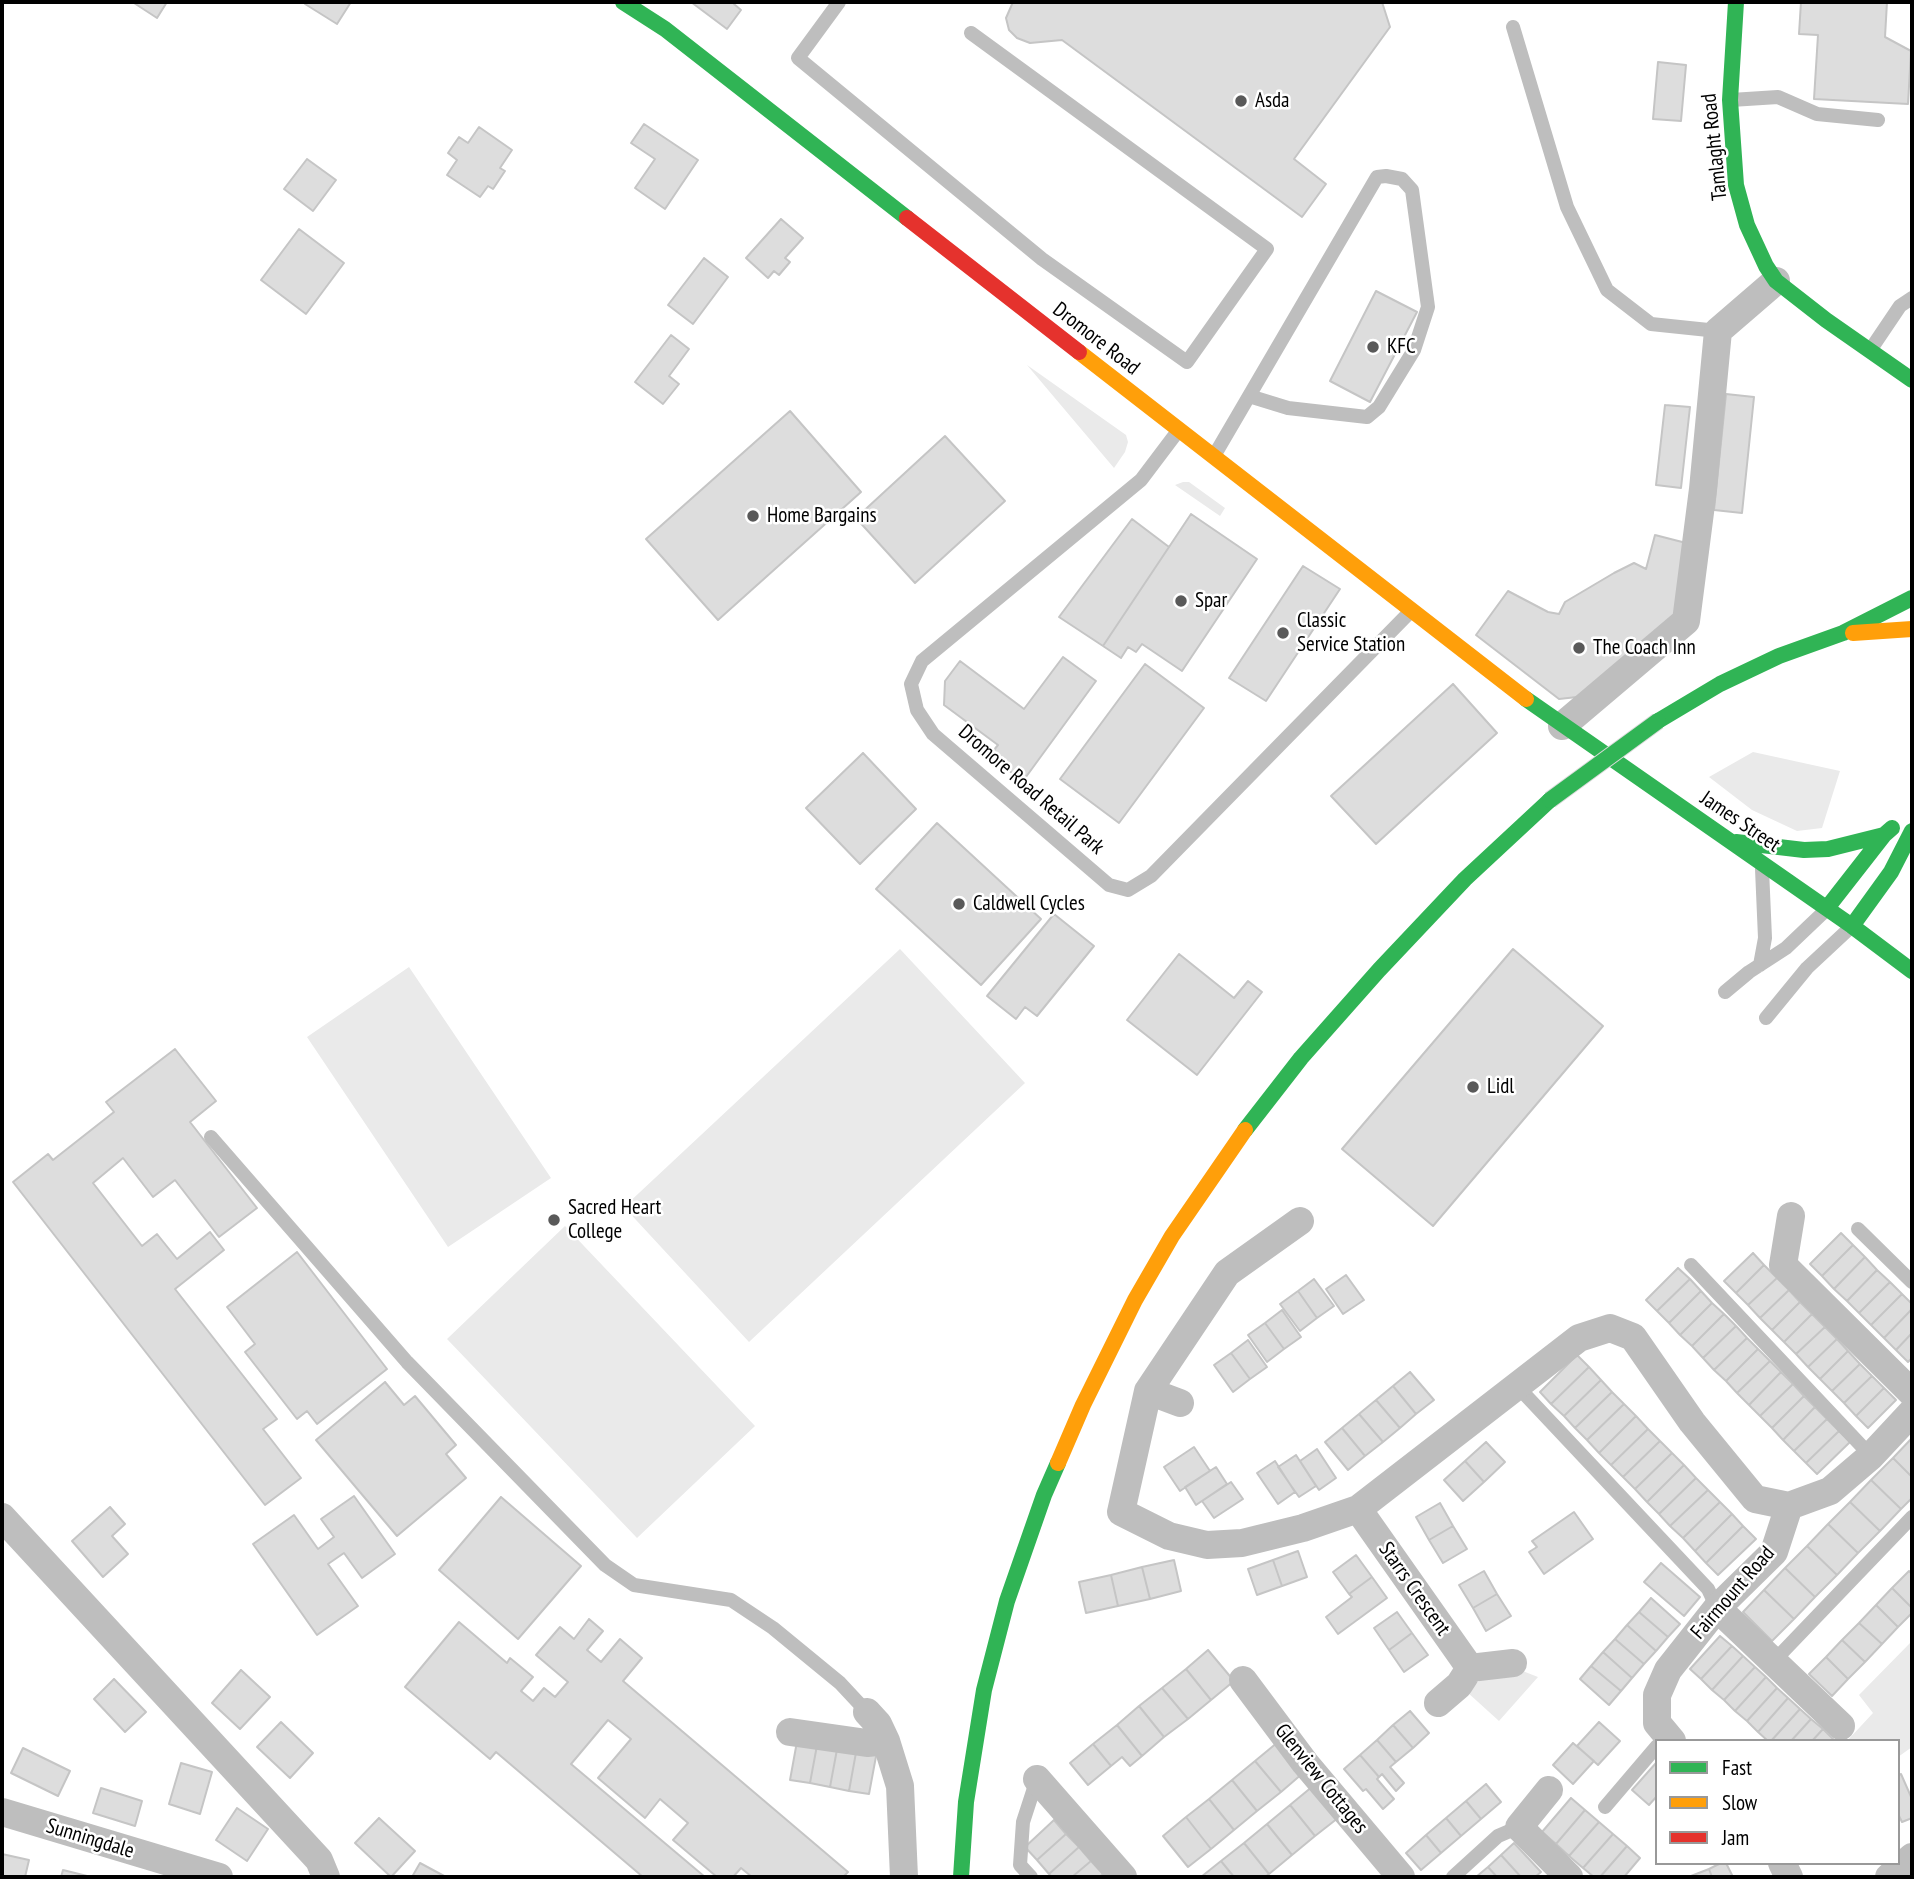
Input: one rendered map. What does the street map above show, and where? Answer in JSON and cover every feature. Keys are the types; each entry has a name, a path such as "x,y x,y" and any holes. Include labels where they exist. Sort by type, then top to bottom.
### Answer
{"main road":[{"name":"Tamlaght Road","path":"1736,2 1730,100 1736,186 1747,225 1766,266 1776,281 1912,380"},
{"name":"Dromore Road","path":"629,3 1552,719"},
{"path":"961,1877 966,1802 982,1703 1007,1601 1044,1495 1083,1405 1135,1300 1172,1236 1233,1145 1301,1058 1379,970 1465,879 1550,800 1658,721 1720,684 1843,633 1910,596"},
{"path":"1843,633 1912,629"},
{"path":"1892,632 1912,639"},
{"name":"James Street","path":"1552,719 1828,908 1912,971"},
{"path":"1828,908 1884,835 1912,813"},
{"path":"1852,926 1891,872 1912,831"},
{"path":"1731,842 1804,850 1828,849 1884,835"}],"street":[{"path":"1552,719 1604,689 1686,621 1703,489 1718,331 1776,281"},
{"path":"1791,1216 1783,1265 1912,1393"},
{"path":"1300,1221 1227,1273 1148,1391 1121,1512 1169,1536 1207,1545 1242,1543 1303,1528 1358,1509 1579,1338 1610,1328 1633,1337 1692,1422 1755,1499 1789,1506 1830,1491 1871,1456 1912,1412"},
{"path":"1148,1391 1180,1403"},
{"name":"Fairmount Road","path":"1664,1739 1657,1723 1657,1695 1668,1670 1717,1608 1774,1552 1789,1506"},
{"name":"Starrs Crescent","path":"1358,1509 1456,1685 1513,1663"},
{"path":"2,1517 319,1860 326,1877"},
{"path":"1717,1608 1841,1726"},
{"name":"Glenview Cottages","path":"1243,1680 1305,1763 1401,1877"},
{"path":"867,1712 878,1724 886,1741 900,1786 904,1877"},
{"path":"790,1732 867,1743 886,1741"},
{"path":"1037,1779 1123,1877"},
{"path":"1549,1790 1519,1828 1569,1877"},
{"name":"Sunningdale","path":"2,1812 219,1877"},
{"path":"1889,1877 1912,1857"}],"lane":[{"path":"839,2 798,58 1042,259 1187,362 1267,248 971,33"},
{"path":"1513,27 1567,208 1607,290 1651,324 1718,331"},
{"path":"1730,100 1778,97 1817,114 1878,120"},
{"path":"1213,457 1377,177 1402,179 1412,190 1428,307 1413,349 1379,407 1367,417 1288,408 1249,396"},
{"path":"1870,351 1900,306 1912,298"},
{"name":"Dromore Road Retail Park","path":"1178,430 1141,480 922,661 911,684 917,710 933,734 1109,885 1128,890 1151,876 1411,611"},
{"path":"1760,965 1765,938 1762,863"},
{"path":"1725,992 1786,947 1828,908"},
{"path":"1766,1018 1807,968 1852,926"},
{"path":"211,1137 407,1362 605,1565 634,1585 731,1600 793,1644 840,1683 867,1712"},
{"path":"1858,1228 1912,1282"},
{"path":"1691,1265 1871,1456"},
{"path":"1517,1386 1708,1589 1717,1608"},
{"path":"1773,1662 1912,1517"},
{"path":"1605,1807 1655,1750"},
{"path":"1031,1877 1020,1865 1023,1822 1037,1779"},
{"path":"1453,1877 1498,1836 1519,1828"}],"shaded area":[{"path":"1027,365 1126,435 1128,442 1125,452 1114,468"},
{"path":"1189,482 1225,508 1220,516 1175,485"},
{"path":"1753,752 1840,771 1822,828 1797,831 1752,810 1709,777"},
{"path":"900,949 1025,1083 749,1342 624,1207"},
{"path":"409,967 551,1178 448,1247 307,1037"},
{"path":"565,1226 755,1426 637,1538 447,1339"},
{"path":"1912,1641 1912,1747 1900,1756 1900,1739 1849,1739 1873,1713 1859,1695"},
{"path":"1515,1668 1538,1677 1499,1721 1467,1692 1481,1679"}],"building":[{"path":"135,2 167,2 157,18"},
{"path":"351,2 337,24 305,4"},
{"path":"691,2 736,2 734,4 741,10 727,29"},
{"name":"Asda","path":"1013,2 1382,2 1390,27 1294,159 1326,184 1302,217 1062,40 1030,43 1017,38 1009,30 1006,18"},
{"path":"1801,2 1887,2 1885,37 1911,51 1908,104 1814,99 1818,35 1799,34"},
{"path":"1658,62 1686,65 1681,121 1653,119"},
{"path":"644,124 698,160 665,209 635,188 655,159 631,143"},
{"path":"479,127 512,150 500,168 505,171 493,189 488,186 480,197 447,175 457,160 448,153 459,137 468,143"},
{"path":"307,159 336,180 313,211 284,189"},
{"path":"781,219 803,238 785,258 790,262 779,275 774,271 768,278 746,258"},
{"path":"299,229 344,263 306,314 261,280"},
{"path":"704,258 728,277 693,324 668,305"},
{"name":"KFC","path":"1376,291 1417,312 1370,402 1330,381"},
{"path":"671,335 689,349 669,376 679,384 663,404 635,382"},
{"path":"1726,394 1754,397 1742,513 1714,510"},
{"path":"1665,405 1690,407 1681,488 1656,485"},
{"name":"Home Bargains","path":"790,411 861,492 718,620 646,539"},
{"path":"945,436 1005,501 915,583 856,518"},
{"name":"Spar","path":"1191,514 1257,559 1182,671 1142,644 1136,652 1128,647 1121,658 1103,646"},
{"path":"1132,519 1169,547 1103,646 1059,617"},
{"path":"1655,535 1690,544 1679,618 1577,697 1559,699 1476,635 1508,591 1548,612 1559,614 1565,602 1614,573 1634,563 1646,569"},
{"path":"1303,566 1340,589 1266,701 1229,678"},
{"path":"1063,657 1096,681 1023,781 989,756 998,745 944,705 945,681 960,661 1024,709"},
{"path":"1145,664 1204,708 1119,823 1060,779"},
{"path":"1453,684 1497,733 1376,844 1331,796"},
{"path":"863,753 916,809 860,864 806,808"},
{"name":"Caldwell Cycles","path":"937,823 1041,919 981,985 876,889"},
{"path":"1054,914 1094,946 1037,1016 1025,1007 1016,1019 987,996"},
{"name":"Lidl","path":"1513,949 1603,1026 1433,1226 1342,1149"},
{"path":"1179,954 1234,998 1248,981 1262,992 1197,1075 1127,1020"},
{"path":"175,1049 216,1101 190,1122 257,1208 219,1237 175,1180 153,1197 123,1158 93,1183 142,1246 157,1234 177,1259 210,1232 224,1250 175,1289 277,1419 263,1429 301,1478 265,1505 13,1182 48,1154 53,1160 114,1112 106,1102"},
{"path":"1841,1233 1853,1245 1822,1276 1810,1264"},
{"path":"1853,1245 1865,1257 1834,1289 1822,1276"},
{"path":"297,1252 387,1369 317,1424 307,1411 297,1419 245,1352 255,1344 227,1307"},
{"path":"1753,1253 1764,1265 1736,1293 1724,1281"},
{"path":"1865,1257 1877,1270 1847,1301 1834,1289"},
{"path":"1764,1265 1777,1278 1748,1305 1736,1293"},
{"path":"1678,1268 1690,1279 1657,1311 1646,1300"},
{"path":"1877,1270 1890,1282 1859,1313 1847,1301"},
{"path":"1346,1275 1364,1300 1343,1314 1326,1289"},
{"path":"1777,1278 1789,1290 1760,1318 1748,1305"},
{"path":"1314,1279 1334,1306 1317,1318 1298,1291"},
{"path":"1690,1279 1701,1291 1669,1323 1657,1311"},
{"path":"1890,1282 1902,1294 1871,1325 1859,1313"},
{"path":"1789,1290 1800,1302 1772,1330 1760,1318"},
{"path":"1298,1291 1317,1318 1300,1331 1280,1304"},
{"path":"1701,1291 1712,1303 1680,1335 1669,1323"},
{"path":"1902,1294 1912,1304 1912,1309 1884,1338 1871,1325"},
{"path":"1800,1302 1812,1314 1784,1342 1772,1330"},
{"path":"1712,1303 1724,1314 1692,1346 1680,1335"},
{"path":"1912,1309 1912,1333 1896,1350 1884,1338"},
{"path":"1282,1310 1301,1337 1284,1349 1265,1323"},
{"path":"1724,1314 1736,1326 1703,1358 1692,1346"},
{"path":"1812,1314 1825,1327 1796,1354 1784,1342"},
{"path":"1265,1323 1284,1349 1267,1362 1248,1335"},
{"path":"1736,1326 1747,1338 1714,1370 1703,1358"},
{"path":"1825,1327 1837,1339 1808,1367 1796,1354"},
{"path":"1912,1333 1912,1358 1908,1362 1896,1350"},
{"path":"1747,1338 1758,1349 1726,1381 1714,1370"},
{"path":"1837,1339 1848,1351 1820,1379 1808,1367"},
{"path":"1248,1340 1267,1367 1250,1379 1231,1353"},
{"path":"1758,1349 1770,1361 1737,1393 1726,1381"},
{"path":"1848,1351 1860,1364 1832,1391 1820,1379"},
{"path":"1231,1353 1250,1379 1233,1392 1214,1365"},
{"path":"1577,1355 1589,1367 1551,1404 1540,1392"},
{"path":"1770,1361 1781,1372 1749,1405 1737,1393"},
{"path":"1860,1364 1872,1376 1844,1403 1832,1391"},
{"path":"1589,1367 1601,1380 1564,1416 1551,1404"},
{"path":"1410,1372 1434,1400 1416,1414 1393,1386"},
{"path":"1781,1372 1793,1384 1760,1416 1749,1405"},
{"path":"1872,1376 1884,1388 1856,1416 1844,1403"},
{"path":"1601,1380 1612,1392 1575,1428 1564,1416"},
{"path":"385,1382 404,1405 415,1396 456,1445 446,1454 466,1478 397,1536 316,1440"},
{"path":"1793,1384 1804,1396 1772,1428 1760,1416"},
{"path":"1393,1386 1416,1414 1400,1428 1376,1400"},
{"path":"1884,1388 1896,1400 1868,1428 1856,1416"},
{"path":"1612,1392 1624,1404 1587,1440 1575,1428"},
{"path":"1804,1396 1815,1407 1783,1440 1772,1428"},
{"path":"1376,1400 1400,1428 1383,1442 1359,1414"},
{"path":"1624,1404 1636,1416 1599,1453 1587,1440"},
{"path":"1815,1407 1827,1419 1794,1451 1783,1440"},
{"path":"1359,1414 1383,1442 1365,1456 1342,1428"},
{"path":"1636,1416 1648,1429 1611,1465 1599,1453"},
{"path":"1827,1419 1839,1431 1806,1463 1794,1451"},
{"path":"1342,1428 1365,1456 1348,1470 1325,1442"},
{"path":"1648,1429 1660,1441 1623,1477 1611,1465"},
{"path":"1839,1431 1850,1442 1817,1474 1806,1463"},
{"path":"1912,1438 1912,1477 1893,1458"},
{"path":"1660,1441 1672,1453 1635,1489 1623,1477"},
{"path":"1486,1442 1505,1462 1484,1482 1465,1461"},
{"path":"1194,1447 1210,1471 1180,1491 1164,1467"},
{"path":"1317,1449 1336,1478 1319,1490 1300,1461"},
{"path":"1672,1453 1684,1465 1647,1502 1635,1489"},
{"path":"1296,1455 1316,1486 1299,1497 1278,1467"},
{"path":"1893,1458 1912,1477 1912,1498 1901,1509 1871,1480"},
{"path":"1275,1461 1295,1492 1278,1504 1257,1473"},
{"path":"1465,1461 1484,1482 1463,1501 1444,1480"},
{"path":"1684,1465 1696,1478 1659,1514 1647,1502"},
{"path":"1216,1467 1227,1484 1196,1505 1185,1487"},
{"path":"1696,1478 1708,1490 1670,1526 1659,1514"},
{"path":"1871,1480 1901,1509 1880,1531 1850,1502"},
{"path":"1231,1482 1243,1499 1214,1518 1202,1501"},
{"path":"1708,1490 1720,1502 1683,1538 1670,1526"},
{"path":"354,1496 395,1554 362,1578 344,1553 328,1564 358,1606 317,1635 253,1544 294,1515 318,1549 334,1537 321,1519"},
{"path":"501,1497 581,1566 518,1639 439,1570"},
{"path":"1720,1502 1732,1514 1695,1551 1683,1538"},
{"path":"1850,1502 1880,1531 1858,1553 1828,1524"},
{"path":"1440,1503 1453,1526 1429,1540 1416,1517"},
{"path":"110,1507 125,1524 112,1536 128,1554 103,1577 72,1541"},
{"path":"1574,1512 1593,1539 1544,1574 1529,1552 1537,1547 1532,1541"},
{"path":"1732,1514 1743,1526 1706,1563 1695,1551"},
{"path":"1828,1524 1858,1553 1837,1575 1807,1546"},
{"path":"1453,1526 1467,1549 1443,1563 1429,1540"},
{"path":"1743,1526 1756,1539 1718,1575 1706,1563"},
{"path":"1807,1546 1837,1575 1815,1597 1785,1568"},
{"path":"1298,1551 1307,1577 1282,1586 1273,1560"},
{"path":"1356,1555 1372,1577 1349,1594 1333,1572"},
{"path":"1174,1560 1181,1591 1150,1599 1142,1567"},
{"path":"1273,1560 1282,1586 1257,1595 1248,1569"},
{"path":"1661,1563 1700,1597 1684,1616 1644,1582"},
{"path":"1142,1567 1150,1599 1118,1606 1111,1575"},
{"path":"1785,1568 1815,1597 1794,1619 1764,1590"},
{"path":"1484,1571 1497,1594 1473,1608 1459,1585"},
{"path":"1909,1571 1912,1574 1912,1608 1892,1588"},
{"path":"1111,1575 1118,1606 1086,1613 1079,1582"},
{"path":"1372,1577 1387,1598 1338,1634 1326,1617 1352,1597 1349,1594"},
{"path":"1892,1588 1912,1608 1912,1613 1898,1627 1876,1605"},
{"path":"1764,1590 1794,1619 1772,1641 1743,1612"},
{"path":"1497,1594 1511,1616 1486,1631 1473,1608"},
{"path":"1651,1598 1680,1624 1668,1637 1639,1612"},
{"path":"1876,1605 1898,1627 1882,1644 1859,1623"},
{"path":"1397,1612 1412,1633 1389,1650 1374,1628"},
{"path":"1639,1612 1668,1637 1656,1651 1627,1625"},
{"path":"589,1619 603,1631 587,1650 601,1662 620,1639 642,1658 623,1681 848,1872 843,1877 752,1877 741,1868 733,1877 717,1877 673,1840 688,1823 660,1799 645,1818 598,1778 631,1739 608,1720 571,1764 705,1877 643,1877 496,1752 490,1759 405,1687 459,1622 507,1663 510,1658 533,1677 521,1691 533,1701 544,1688 555,1697 568,1682 536,1655 560,1627 574,1639"},
{"path":"1859,1623 1882,1644 1865,1662 1842,1640"},
{"path":"1627,1625 1656,1651 1644,1664 1615,1639"},
{"path":"1412,1633 1428,1655 1404,1672 1389,1650"},
{"path":"1720,1636 1732,1646 1701,1679 1690,1669"},
{"path":"1615,1639 1644,1664 1632,1678 1603,1652"},
{"path":"1842,1640 1865,1662 1848,1679 1826,1657"},
{"path":"1732,1646 1743,1656 1712,1690 1701,1679"},
{"path":"1208,1650 1234,1681 1211,1700 1186,1669"},
{"path":"1603,1652 1632,1678 1621,1691 1591,1666"},
{"path":"1743,1656 1755,1667 1724,1700 1712,1690"},
{"path":"1826,1657 1848,1679 1832,1696 1809,1674"},
{"path":"1591,1666 1621,1691 1609,1705 1580,1679"},
{"path":"1755,1667 1766,1677 1735,1711 1724,1700"},
{"path":"1186,1669 1211,1700 1188,1719 1162,1688"},
{"path":"241,1670 270,1697 240,1729 212,1703"},
{"path":"1766,1677 1777,1688 1747,1721 1735,1711"},
{"path":"114,1679 146,1712 125,1732 94,1699"},
{"path":"1162,1688 1188,1719 1164,1737 1139,1706"},
{"path":"1777,1688 1788,1698 1758,1732 1747,1721"},
{"path":"1788,1698 1800,1709 1773,1739 1766,1739 1758,1732"},
{"path":"1139,1706 1164,1737 1142,1756 1117,1725"},
{"path":"1800,1709 1811,1719 1793,1739 1773,1739"},
{"path":"1410,1711 1429,1733 1413,1748 1393,1725"},
{"path":"1811,1719 1823,1729 1814,1739 1793,1739"},
{"path":"281,1722 313,1753 290,1778 257,1747"},
{"path":"1599,1722 1620,1741 1598,1765 1577,1746"},
{"path":"1117,1725 1142,1756 1130,1766 1122,1757 1111,1766 1093,1744"},
{"path":"1393,1725 1413,1748 1396,1762 1377,1740"},
{"path":"1823,1729 1833,1739 1814,1739"},
{"path":"798,1736 818,1740 810,1783 790,1780"},
{"path":"818,1740 838,1744 830,1787 810,1783"},
{"path":"1377,1740 1396,1762 1390,1767 1404,1783 1396,1791 1382,1774 1379,1777 1360,1755"},
{"path":"1278,1742 1303,1773 1281,1792 1255,1761"},
{"path":"1573,1743 1594,1761 1573,1784 1553,1765"},
{"path":"838,1744 857,1747 849,1791 830,1787"},
{"path":"1093,1744 1111,1766 1088,1785 1070,1763"},
{"path":"857,1747 877,1751 869,1794 849,1791"},
{"path":"23,1748 70,1771 58,1796 11,1773"},
{"path":"1360,1755 1394,1799 1383,1809 1344,1769"},
{"path":"1255,1761 1281,1792 1257,1811 1232,1780"},
{"path":"181,1763 212,1772 200,1814 169,1804"},
{"path":"1655,1764 1655,1798 1649,1805 1632,1790"},
{"path":"1900,1774 1912,1799 1912,1818 1902,1822 1900,1818"},
{"path":"1232,1780 1257,1811 1234,1830 1209,1799"},
{"path":"1486,1784 1501,1802 1481,1819 1466,1801"},
{"path":"1313,1786 1338,1818 1315,1836 1290,1805"},
{"path":"101,1788 142,1801 135,1826 93,1813"},
{"path":"1571,1798 1585,1810 1556,1844 1542,1832"},
{"path":"1209,1799 1234,1830 1211,1849 1186,1817"},
{"path":"1466,1801 1481,1819 1461,1836 1446,1818"},
{"path":"1290,1805 1315,1836 1292,1855 1267,1824"},
{"path":"237,1808 268,1829 247,1861 216,1840"},
{"path":"1585,1810 1599,1822 1569,1856 1556,1844"},
{"path":"1186,1817 1211,1849 1188,1867 1163,1836"},
{"path":"379,1818 415,1851 391,1877 355,1843"},
{"path":"1446,1818 1461,1836 1441,1853 1426,1835"},
{"path":"1054,1820 1066,1834 1037,1860 1025,1847"},
{"path":"1599,1822 1613,1834 1583,1868 1569,1856"},
{"path":"1267,1824 1292,1855 1269,1874 1244,1843"},
{"path":"1066,1834 1079,1847 1049,1874 1037,1860"},
{"path":"1613,1834 1627,1846 1600,1877 1594,1877 1583,1868"},
{"path":"1426,1835 1441,1853 1421,1870 1406,1853"},
{"path":"1244,1843 1269,1874 1265,1877 1234,1877 1221,1861"},
{"path":"1514,1843 1541,1872 1535,1877 1521,1877 1501,1855"},
{"path":"1627,1846 1640,1858 1624,1877 1600,1877"},
{"path":"1079,1847 1091,1861 1072,1877 1052,1877 1049,1874"},
{"path":"2,1854 29,1860 25,1877 2,1877"},
{"path":"1501,1855 1521,1877 1497,1877 1488,1867"},
{"path":"1091,1861 1103,1874 1099,1877 1072,1877"},
{"path":"1221,1861 1234,1877 1201,1877"},
{"path":"420,1863 446,1877 412,1877"},
{"path":"1717,1865 1727,1865 1733,1877 1712,1877 1709,1869"},
{"path":"1488,1867 1497,1877 1476,1877"},
{"path":"1709,1869 1712,1877 1691,1876"},
{"path":"63,1870 91,1877 61,1877"}],"traffic: fast":[{"path":"623,2 665,29 907,218"},
{"path":"1736,2 1730,100 1736,185 1747,225 1766,266 1776,281 1826,320 1912,380"},
{"path":"1658,721 1720,684 1779,656 1843,633 1912,598"},
{"path":"1526,699 1852,926 1891,872 1912,831"},
{"path":"1550,800 1658,721"},
{"path":"1245,1130 1301,1058 1379,970 1465,879 1550,800"},
{"path":"1827,908 1892,828"},
{"path":"1736,842 1804,850 1828,849 1884,835"},
{"path":"1852,926 1912,971"},
{"path":"961,1877 966,1802 984,1690 1007,1601 1058,1463"}],"traffic: slow":[{"path":"1079,352 1526,699"},
{"path":"1853,633 1912,629"},
{"path":"1058,1463 1083,1405 1135,1300 1172,1236 1245,1130"}],"traffic: jam":[{"path":"907,218 1079,352"}],"place":[{"name":"Asda","path":"1241,101"},
{"name":"KFC","path":"1373,347"},
{"name":"Home Bargains","path":"753,516"},
{"name":"Spar","path":"1181,601"},
{"name":"Classic Service Station","path":"1283,633"},
{"name":"The Coach Inn","path":"1579,648"},
{"name":"Caldwell Cycles","path":"959,904"},
{"name":"Lidl","path":"1473,1087"},
{"name":"Sacred Heart College","path":"554,1220"}]}
